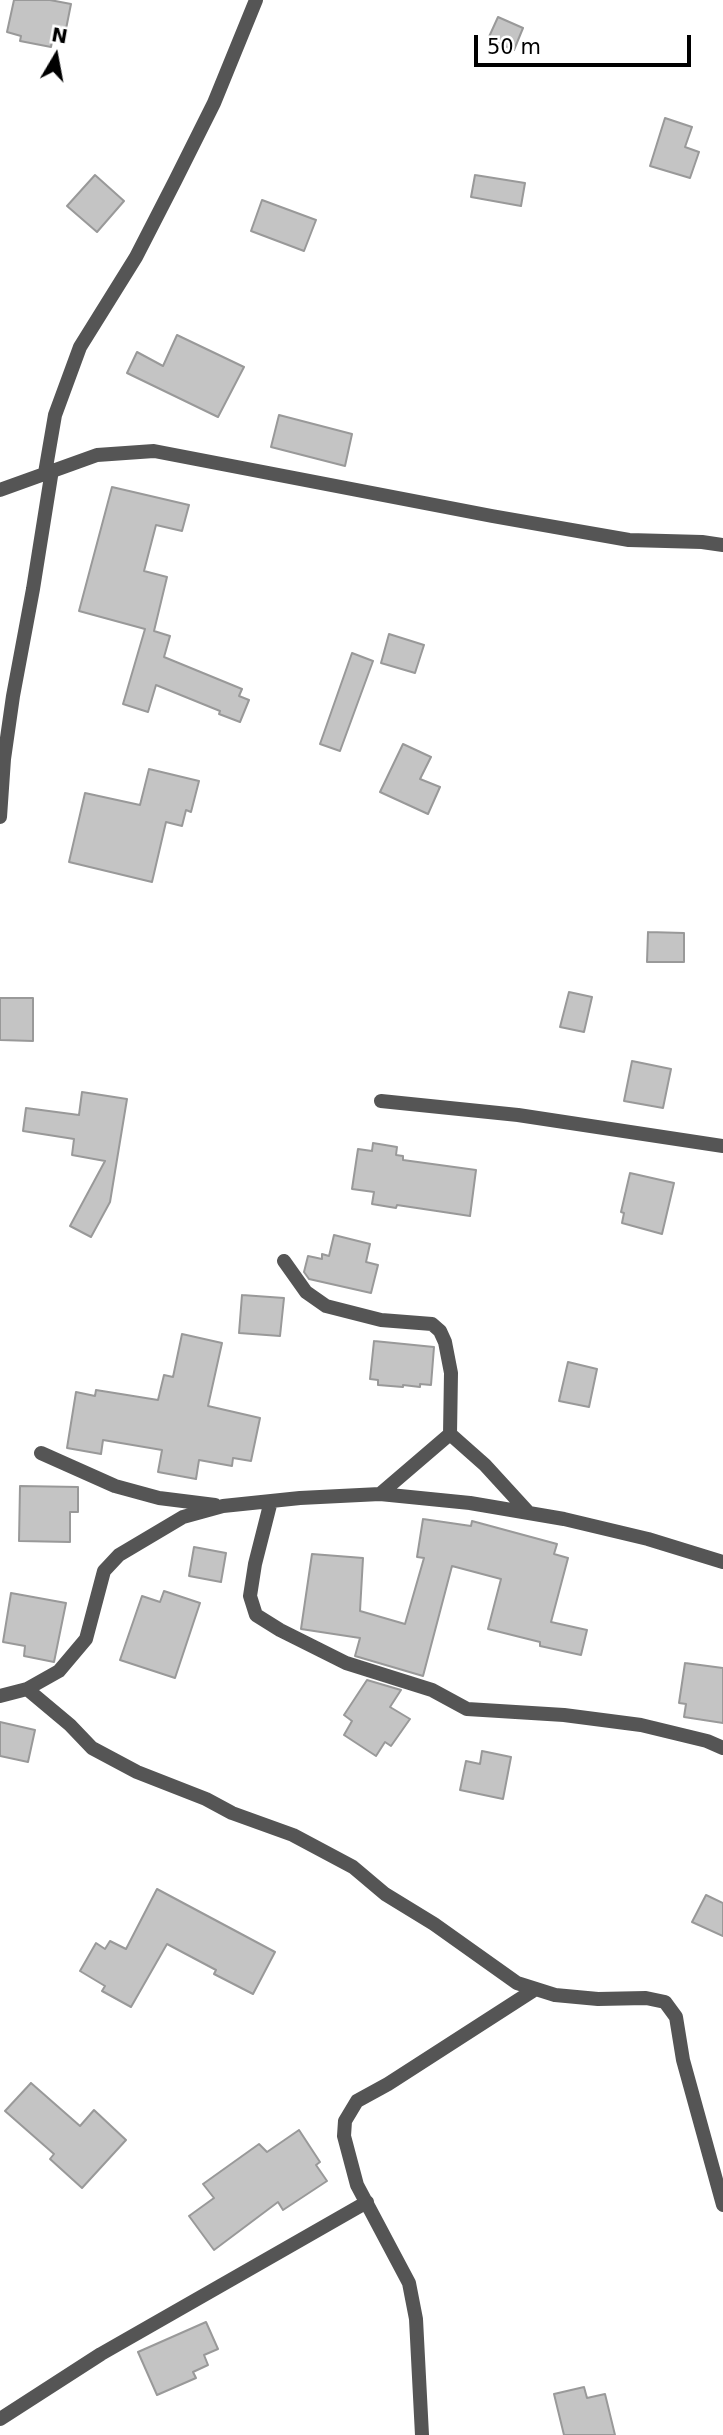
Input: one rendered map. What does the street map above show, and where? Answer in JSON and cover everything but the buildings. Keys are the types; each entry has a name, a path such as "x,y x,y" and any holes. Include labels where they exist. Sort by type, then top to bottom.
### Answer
{"street":[{"path":"0,817 4,759 55,415 80,347 136,257 175,181 214,103 256,0"},
{"path":"0,490 97,455 154,451 629,540 723,545"},
{"path":"381,1101 518,1115 723,1146"},
{"path":"284,1261 306,1292 326,1306 381,1320 432,1324 440,1331 445,1342 451,1373 450,1434 380,1494"},
{"path":"450,1434 485,1465 528,1513"},
{"path":"41,1453 116,1486 159,1498 223,1506"},
{"path":"0,1696 27,1689 59,1671 86,1639 104,1571 119,1555 183,1517 223,1506 380,1494 470,1503 564,1519 648,1539 723,1562"},
{"path":"271,1501 250,1596 256,1615 280,1630 346,1663 432,1690 467,1709 564,1715 641,1725 707,1741 723,1748"},
{"path":"27,1689 70,1725 92,1748 137,1772 197,1795 232,1813 293,1835 353,1867 385,1894 434,1924 517,1983 534,1990 573,1997 646,1998 665,2002 676,2017 683,2060 723,2205"},
{"path":"422,2435 416,2319 409,2283 357,2185 344,2136 345,2121 357,2101 534,1990"},
{"path":"0,2419 101,2354 366,2202"}]}
